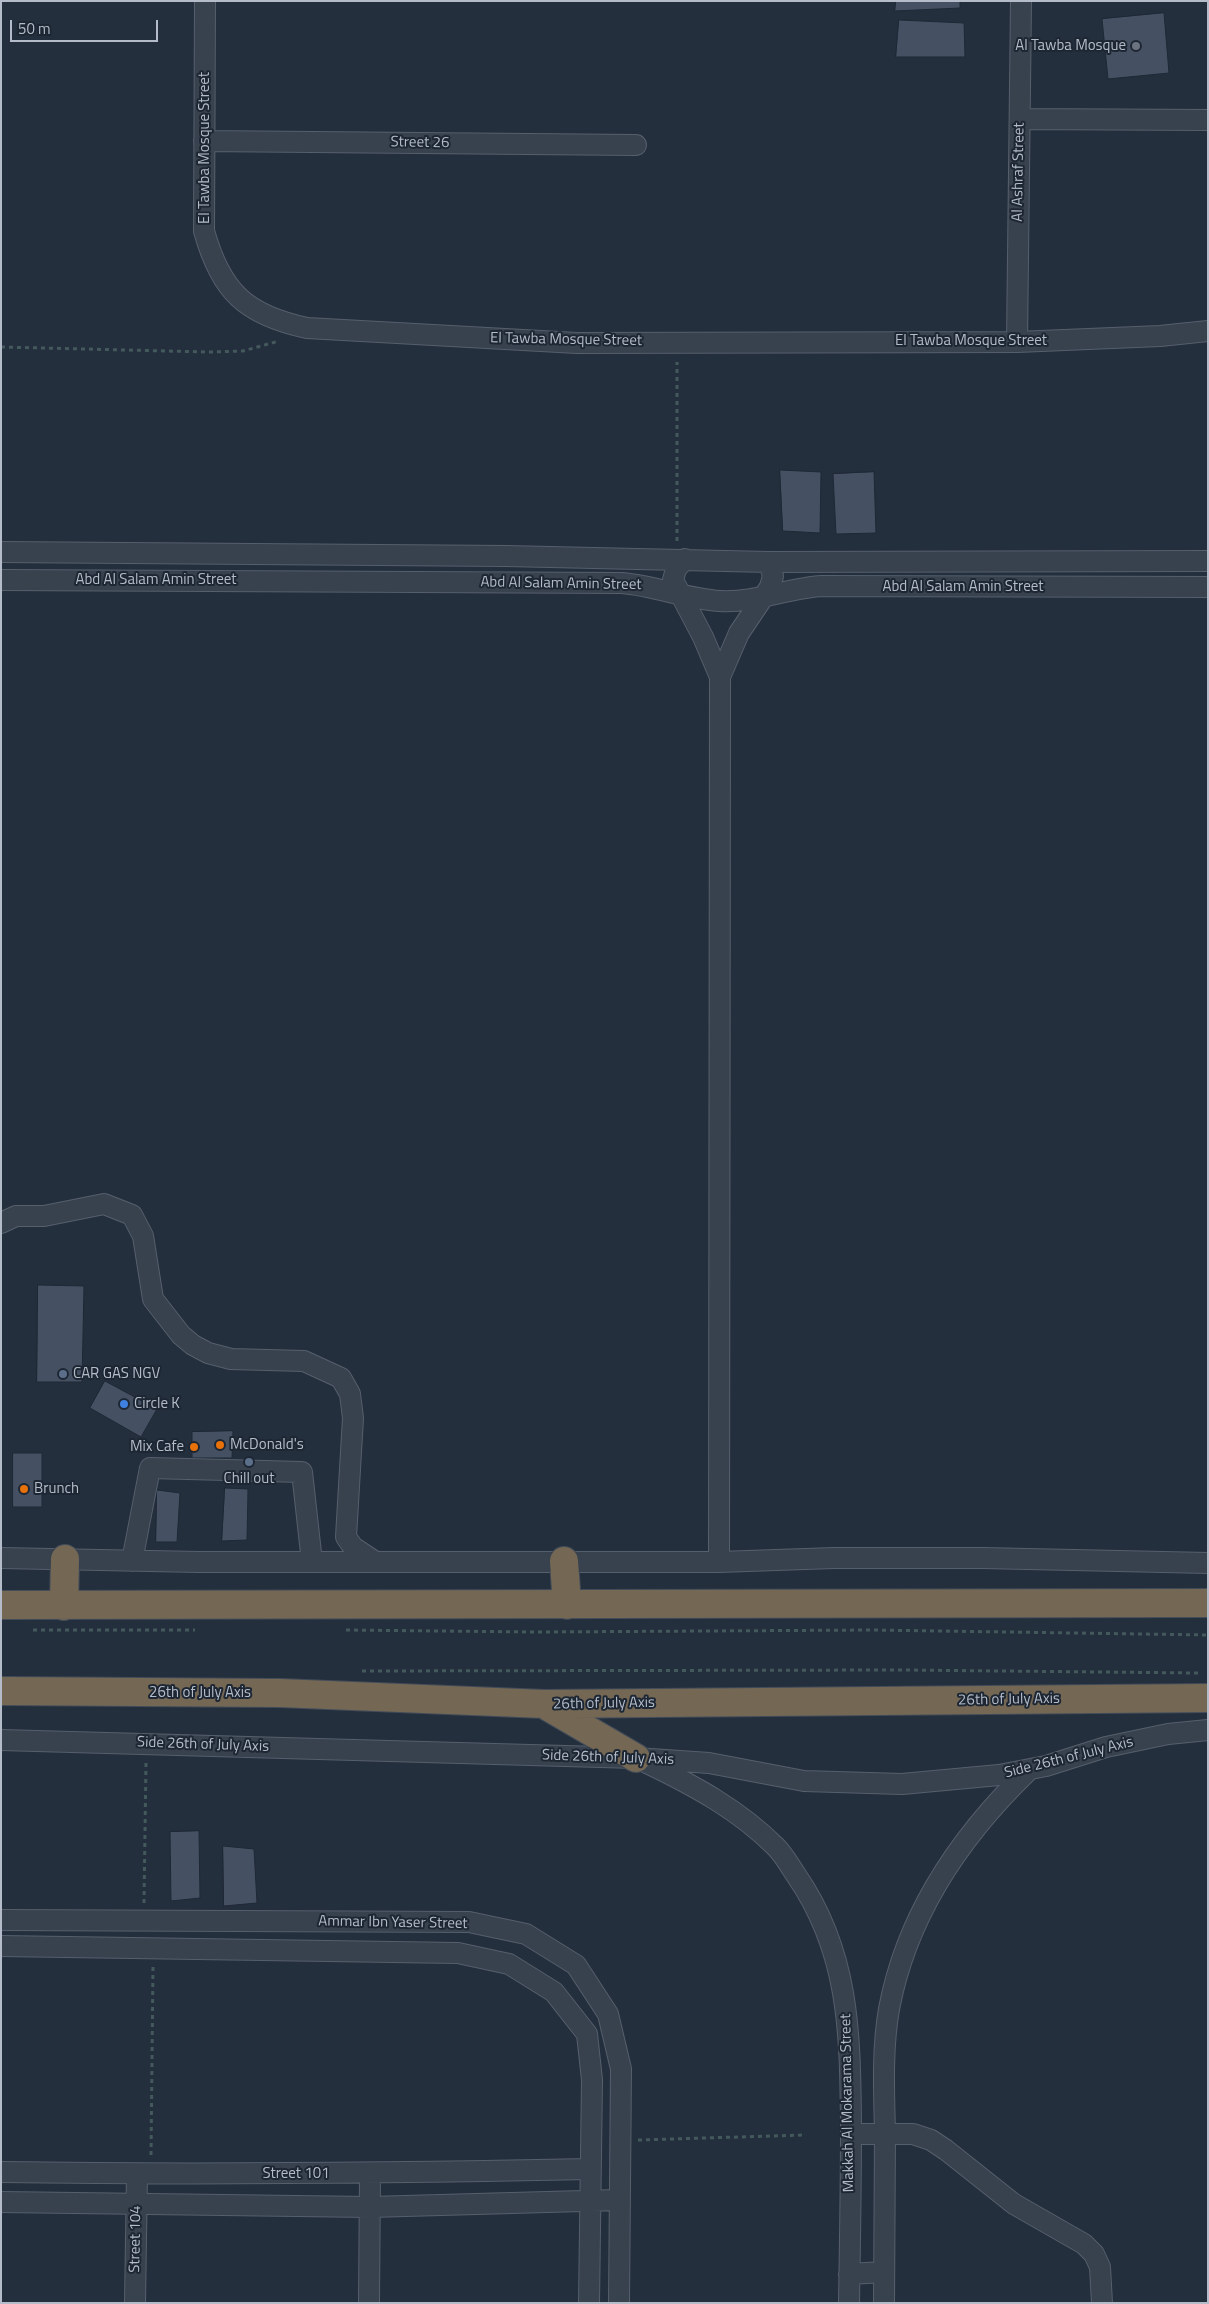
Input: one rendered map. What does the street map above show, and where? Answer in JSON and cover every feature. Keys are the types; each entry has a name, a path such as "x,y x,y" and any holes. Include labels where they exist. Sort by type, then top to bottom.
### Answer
{"highway":[{"path":"64,1606 65,1559"},
{"path":"564,1561 566,1605"},
{"path":"1,1605 1208,1603"},
{"name":"26th of July Axis","path":"1,1692 280,1693 544,1704 1208,1698"},
{"path":"544,1704 636,1758"}],"street":[{"name":"El Tawba Mosque Street","path":"205,1 204,231 212,260 228,287 250,308 277,322 307,328 577,343 1016,342 1160,336 1208,331"},
{"name":"Al Ashraf Street","path":"1016,342 1021,1"},
{"path":"1020,119 1208,120"},
{"name":"Street 26","path":"204,141 636,145"},
{"name":"Abd Al Salam Amin Street","path":"1,552 681,559 769,562 1208,561"},
{"path":"266,581 268,554"},
{"path":"681,559 674,574 675,586 681,594 720,677"},
{"path":"719,1562 720,677 739,633 770,587 773,576 769,562"},
{"name":"Abd Al Salam Amin Street","path":"1,580 622,583 652,586 681,594 720,601 761,598 785,591 822,586 1208,587"},
{"path":"1,1223 16,1216 44,1216 104,1204 132,1215 143,1236 153,1300 181,1335 193,1345 208,1353 231,1359 304,1361 342,1378 350,1394 353,1418 346,1536 354,1547 374,1561"},
{"path":"132,1561 150,1468 302,1472 312,1562"},
{"path":"1,1558 132,1561 719,1562 854,1558 1208,1563"},
{"name":"Side 26th of July Axis","path":"1,1740 636,1758 709,1764 804,1780 853,1784 950,1782 1030,1769 1106,1747 1168,1734 1208,1730"},
{"name":"Makkah Al Mokarama Street","path":"636,1758 698,1787 736,1812 778,1848 808,1892 830,1940 844,1991 850,2044 849,2303"},
{"path":"884,2303 885,2040 889,2009 896,1980 915,1924 943,1872 962,1844 1006,1792 1030,1769"},
{"name":"Ammar Ibn Yaser Street","path":"1,1920 468,1922 526,1934 576,1965 608,2014 621,2069 618,2200 619,2303"},
{"path":"148,1921 163,1934 151,1948 136,1934 148,1921"},
{"path":"418,1922 418,1952"},
{"name":"Ammar Ibn Yaser Street","path":"1,1946 458,1952 510,1964 554,1992 587,2034 592,2080 589,2303"},
{"path":"851,2134 885,2132 913,2134 930,2140 1014,2204 1084,2244 1094,2254 1100,2267 1102,2303"},
{"name":"Street 101","path":"1,2172 370,2174 590,2169"},
{"name":"Street 104","path":"134,2303 136,2204 144,2174"},
{"path":"369,2303 370,2174"},
{"path":"1,2202 370,2208 618,2200"},
{"path":"849,2274 884,2272"}],"path":[{"path":"1,346 243,351 276,343 307,328"},
{"path":"677,342 681,559"},
{"path":"26,1630 205,1630"},
{"path":"341,1630 536,1632 872,1630 1208,1635"},
{"path":"358,1671 913,1670 1208,1673"},
{"path":"146,1744 148,1921"},
{"path":"144,2174 151,1948"},
{"path":"620,2141 805,2136"}],"building":[{"path":"896,1 960,1 960,8 895,11"},
{"name":"Al Tawba Mosque","path":"1164,13 1169,73 1108,79 1102,19"},
{"path":"899,20 964,23 965,57 896,57"},
{"path":"780,470 821,472 820,533 783,531"},
{"path":"874,472 876,533 836,534 833,474"},
{"path":"38,1285 84,1286 82,1382 37,1382"},
{"path":"105,1381 157,1409 141,1437 90,1408"},
{"path":"233,1431 232,1458 192,1458 192,1432"},
{"path":"13,1453 42,1453 42,1507 13,1507"},
{"path":"225,1488 248,1489 247,1540 222,1541"},
{"path":"157,1490 180,1493 177,1542 156,1542"},
{"path":"199,1831 200,1898 171,1901 170,1832"},
{"path":"223,1846 254,1849 257,1903 224,1906"}],"place":[{"name":"Al Tawba Mosque","path":"1136,46"},
{"name":"CAR GAS NGV","path":"63,1374"},
{"name":"Circle K","path":"124,1404"},
{"name":"McDonald's","path":"220,1445"},
{"name":"Mix Cafe","path":"194,1447"},
{"name":"Chill out","path":"249,1462"},
{"name":"Brunch","path":"24,1489"}]}
